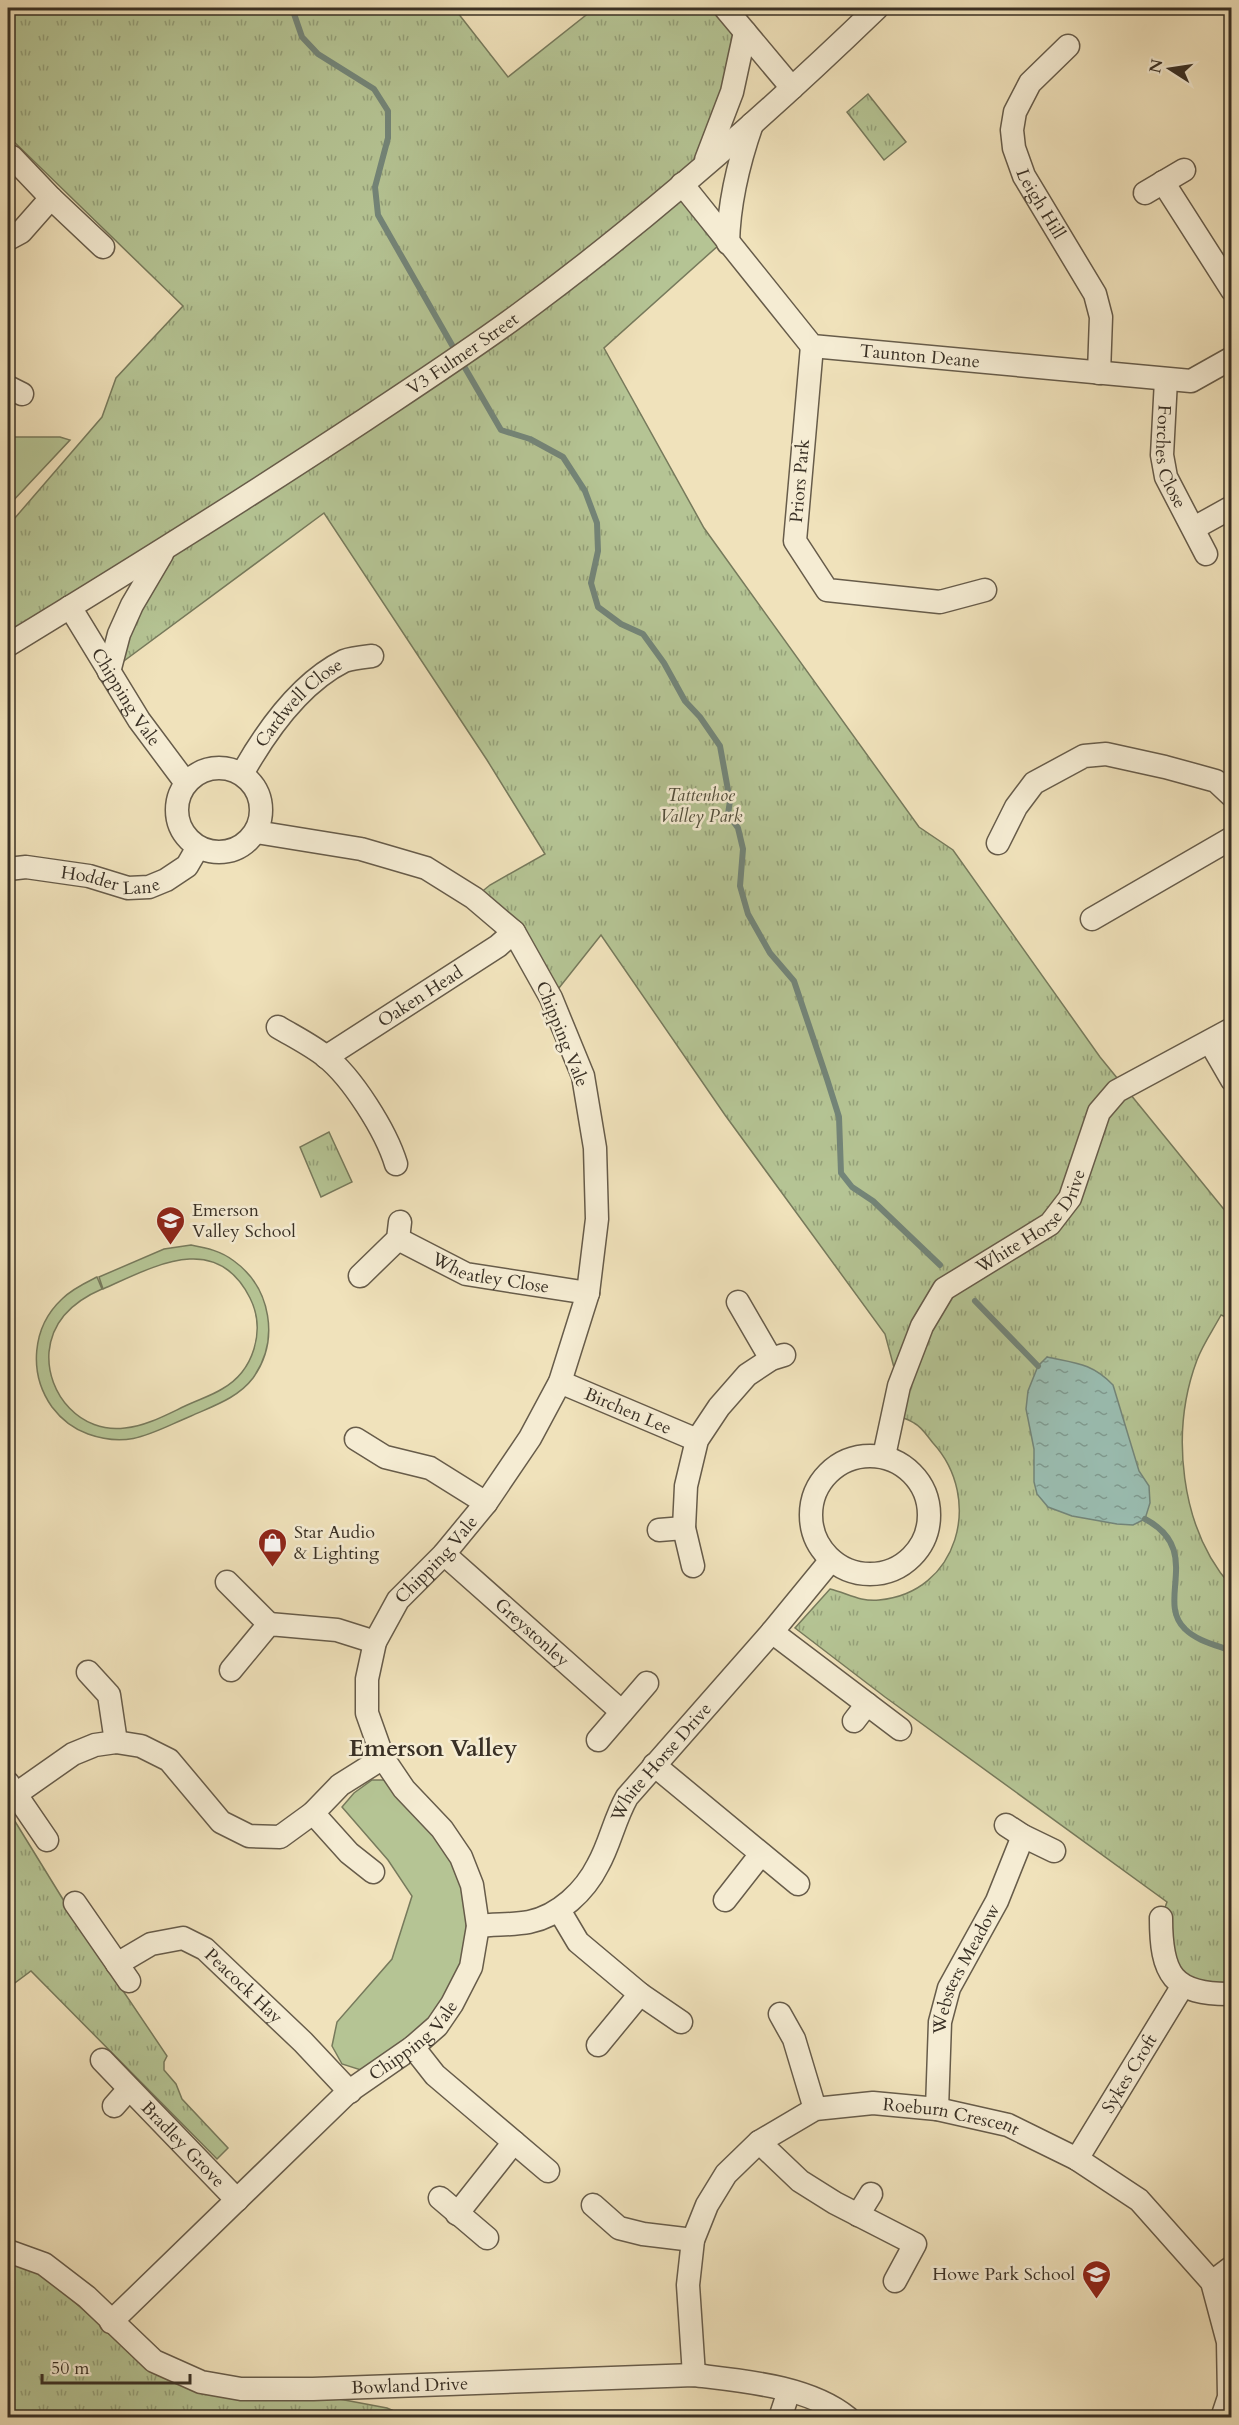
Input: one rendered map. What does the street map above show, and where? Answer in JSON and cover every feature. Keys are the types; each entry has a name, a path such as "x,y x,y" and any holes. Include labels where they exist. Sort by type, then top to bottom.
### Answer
{"street":[{"path":"725,8 792,88"},
{"name":"V3 Fulmer Street","path":"8,645 164,550 402,395 508,322 574,272 703,167 871,14"},
{"path":"703,167 732,92 745,32"},
{"name":"Leigh Hill","path":"1068,46 1030,83 1015,112 1012,130 1014,148 1024,176 1095,294 1101,317 1100,373"},
{"path":"728,243 730,199 752,123"},
{"path":"12,158 103,247"},
{"path":"1184,170 1154,188 1232,290"},
{"path":"682,184 812,346"},
{"path":"8,239 21,232 51,198"},
{"name":"Taunton Deane","path":"812,346 1191,381 1232,358"},
{"name":"Priors Park","path":"812,346 795,541 827,590 940,602 985,590"},
{"name":"Forches Close","path":"1166,380 1162,455 1166,477 1206,554"},
{"name":"Forches Close","path":"1194,528 1232,507"},
{"path":"109,672 119,634 132,605 164,550"},
{"name":"Chipping Vale","path":"70,607 139,720 186,783"},
{"name":"Cardwell Close","path":"242,774 279,716 310,685 345,661 372,656"},
{"path":"998,843 1016,807 1034,783 1084,756 1106,754 1185,772 1216,781 1232,796"},
{"path":"218,768 231,769 242,774 252,783 262,806 261,819 256,832 248,842 237,849 217,852 198,847 182,830 178,818 180,794 186,783 206,770 218,768"},
{"name":"Chipping Vale","path":"111,2322 350,2092 413,2047 437,2026 452,2004 471,1967 478,1926 472,1885 461,1857 442,1829 404,1789 383,1758 367,1713 367,1679 375,1642 398,1600 444,1554 486,1503 530,1438 560,1382 588,1293 597,1219 595,1148 583,1076 551,998 514,932 474,898 426,868 361,849 256,832"},
{"path":"1092,919 1232,838"},
{"name":"Hodder Lane","path":"8,869 26,867 89,876 128,888 149,887 166,880 187,866 198,847"},
{"name":"Oaken Head","path":"326,1057 498,946 514,932"},
{"path":"278,1027 326,1057 374,1115 389,1155"},
{"name":"White Horse Drive","path":"884,1456 899,1386 922,1326 944,1289 1050,1224 1070,1198 1099,1112 1117,1091 1232,1029"},
{"path":"1210,1042 1232,1080"},
{"name":"Wheatley Close","path":"360,1276 399,1230 466,1274 588,1293"},
{"path":"693,1566 684,1528 686,1486 697,1440 719,1407 747,1375 777,1357 738,1302"},
{"name":"Birchen Lee","path":"560,1382 697,1440"},
{"path":"356,1439 385,1457 430,1468 486,1503"},
{"path":"864,1455 884,1456 902,1464 909,1470 926,1494 930,1513 927,1533 918,1550 904,1564 886,1572 867,1574 848,1570 831,1560 819,1545 811,1526 810,1507 816,1488 828,1472 845,1460 864,1455"},
{"path":"659,1530 684,1528"},
{"name":"Greystonley","path":"444,1554 622,1712"},
{"name":"White Horse Drive","path":"478,1926 530,1922 559,1910 581,1890 599,1864 616,1816 627,1797 831,1560"},
{"path":"227,1582 269,1624 337,1630 375,1642"},
{"path":"231,1670 269,1624"},
{"path":"771,1632 860,1713 900,1729"},
{"path":"88,1672 109,1695 116,1742"},
{"path":"598,1740 647,1683"},
{"path":"46,1840 12,1788 73,1754 95,1745 116,1742 141,1746 169,1760 221,1822 249,1836 280,1837 313,1813 340,1785 383,1758"},
{"path":"654,1765 798,1884"},
{"path":"313,1813 349,1852 374,1872"},
{"name":"Websters Meadow","path":"937,2109 940,2022 949,1988 998,1901 1014,1830 1054,1851"},
{"path":"725,1900 761,1854"},
{"name":"Peacock Hay","path":"75,1903 123,1972 151,1944 183,1938 205,1949 303,2042 350,2092"},
{"path":"559,1910 578,1942 640,1994 681,2022"},
{"path":"1161,1918 1161,1940 1165,1961 1172,1975 1182,1987 1206,1994 1232,1994"},
{"name":"Sykes Croft","path":"1077,2159 1182,1987"},
{"path":"598,2044 640,1994"},
{"path":"780,2014 803,2033 815,2109"},
{"path":"413,2047 435,2075 548,2171"},
{"name":"Bradley Grove","path":"102,2060 122,2098 237,2200"},
{"name":"Roeburn Crescent","path":"694,2375 688,2285 693,2240 707,2205 726,2174 759,2142 815,2109 873,2103 937,2109 1008,2125 1077,2159 1139,2200 1212,2282 1228,2342 1229,2397 1222,2418"},
{"path":"457,2214 514,2142"},
{"path":"759,2142 800,2181 835,2203 915,2244 895,2281"},
{"path":"858,2215 871,2194"},
{"path":"440,2198 487,2238"},
{"path":"593,2205 619,2228 643,2234 693,2240"},
{"name":"Bowland Drive","path":"8,2250 44,2264 87,2297 154,2361 201,2382 241,2389 313,2390 694,2375 744,2381 789,2391 835,2407 848,2418"},
{"path":"1212,2282 1232,2267"},
{"path":"780,2418 789,2391"}],"green space":[{"name":"Tattenhoe Valley Park","path":"8,8 454,8 508,77 595,8 725,8 745,32 732,92 682,184 720,244 604,348 704,528 919,827 953,850 1100,1057 1231,1218 1231,1319 1221,1315 1197,1360 1189,1388 1182,1448 1191,1508 1200,1536 1214,1563 1231,1586 1231,1994 1182,1987 1161,1918 1167,1902 885,1697 795,1628 830,1589 860,1598 879,1600 906,1594 928,1580 944,1562 955,1540 959,1515 957,1490 949,1466 920,1427 893,1414 899,1386 885,1334 725,1115 601,935 551,998 474,898 490,885 545,854 487,760 324,513 109,672 163,552 8,645 8,526 102,417 116,378 183,306 8,136"},
{"path":"868,94 906,142 884,160 847,112"},
{"path":"8,437 60,437 70,440 10,504 8,504"},
{"path":"329,1132 352,1182 321,1197 300,1147"},
{"path":"191,1245 219,1252 234,1261 247,1272 263,1300 268,1315 267,1347 253,1378 225,1401 141,1437 116,1440 103,1438 88,1434 73,1426 52,1407 44,1394 37,1365 39,1337 44,1323 62,1299 79,1286 97,1277 102,1289 82,1299 66,1313 55,1330 49,1352 53,1382 69,1408 81,1418 94,1425 109,1428 141,1425 218,1391 242,1372 254,1349 257,1336 255,1310 236,1277 220,1265 202,1259 182,1260 163,1264 103,1289 99,1277 164,1249"},
{"path":"372,1780 384,1780 427,1822 464,1882 471,1932 461,1975 441,2008 407,2041 364,2071 342,2064 332,2046 337,2022 392,1959 412,1896 388,1860 342,1807 354,1793"},
{"path":"8,1810 80,1927 167,2056 164,2070 176,2084 182,2099 228,2148 217,2159 31,1971 8,1988"},
{"path":"8,2259 27,2260 112,2335 212,2375 387,2408 408,2417 8,2418"}],"water":[{"path":"1047,1357 1090,1368 1113,1385 1139,1471 1149,1486 1150,1503 1145,1519 1133,1525 1072,1516 1048,1507 1037,1494 1034,1482 1034,1449 1026,1409 1028,1391 1038,1366"}],"waterway":[{"path":"292,8 302,37 318,54 374,89 388,111 388,138 375,187 378,215 456,352"},
{"path":"461,361 501,430 530,439 563,457 585,491 597,523 598,551 591,583 598,607 621,624 643,634 664,663 685,701 700,717 720,746 730,801 728,814 738,828 743,849 740,886 748,914 770,953 794,981 839,1117 841,1173 852,1187 873,1201 940,1265"},
{"path":"975,1301 1038,1366"},
{"path":"1145,1519 1162,1531 1172,1545 1176,1560 1174,1604 1177,1618 1195,1637 1232,1651"}],"place":[{"name":"Emerson Valley School","path":"171,1246"},
{"name":"Star Audio & Lighting","path":"273,1568"},
{"name":"Howe Park School","path":"1096,2300"}],"district":[{"name":"Emerson Valley","path":"433,1748"}]}
